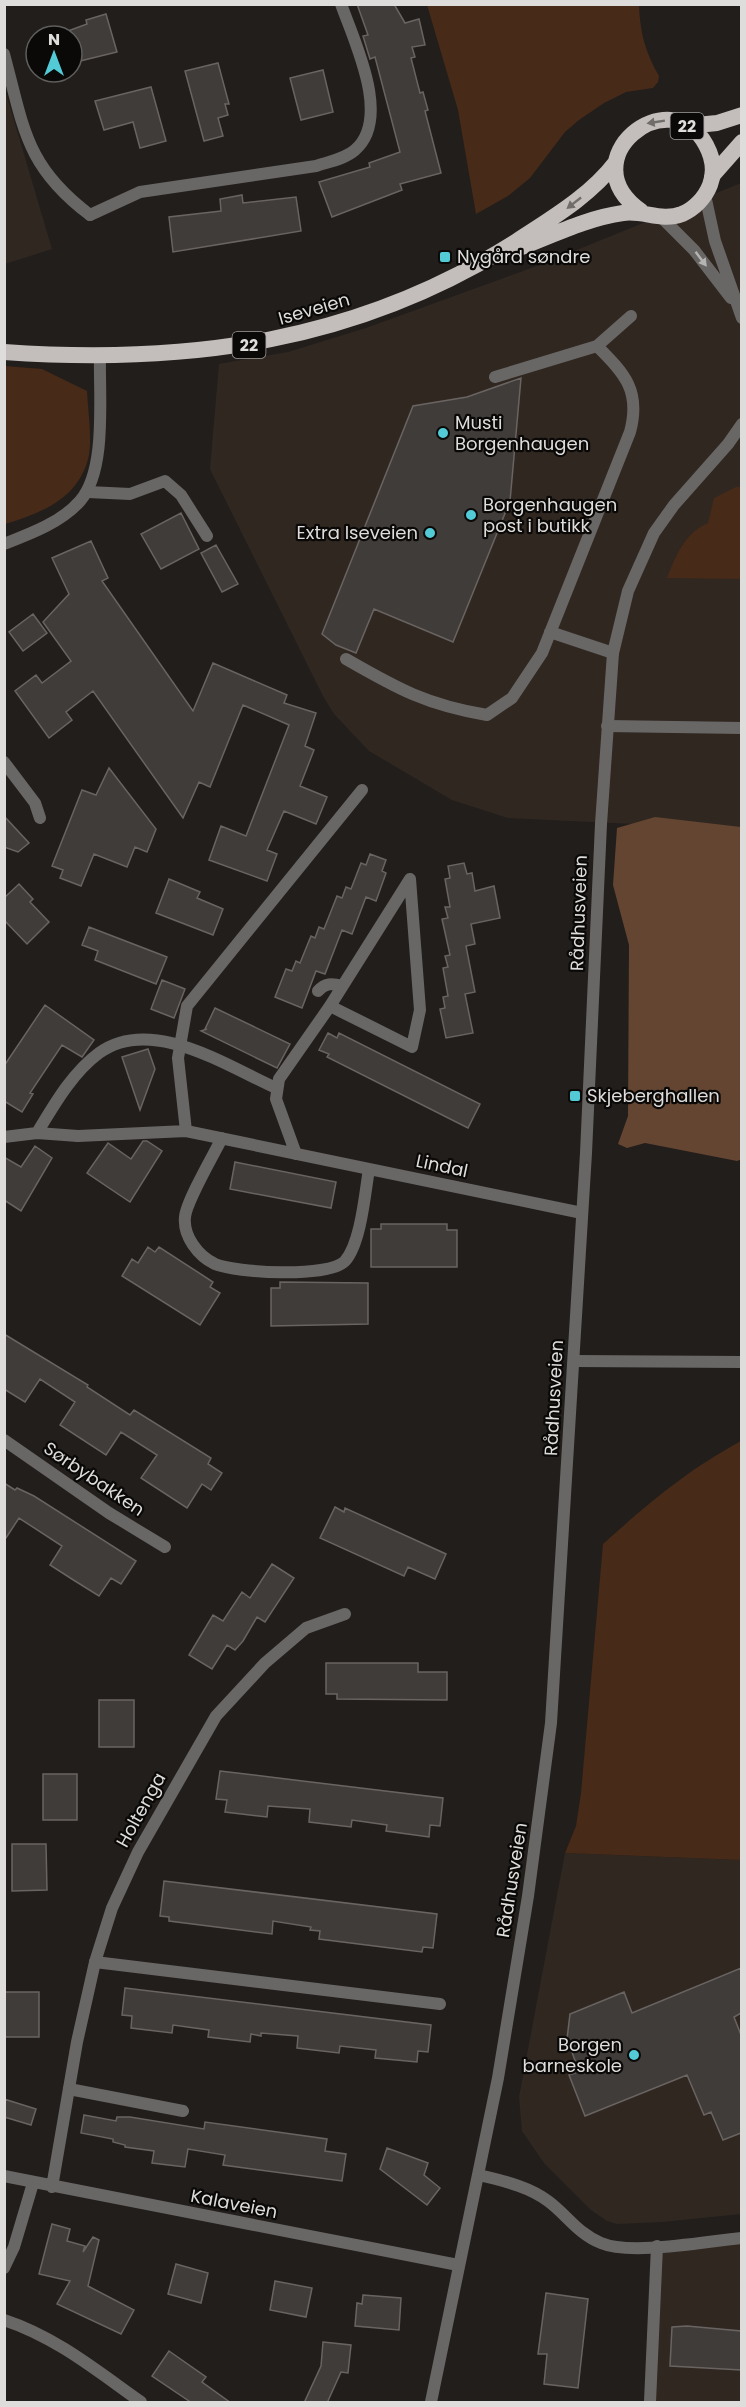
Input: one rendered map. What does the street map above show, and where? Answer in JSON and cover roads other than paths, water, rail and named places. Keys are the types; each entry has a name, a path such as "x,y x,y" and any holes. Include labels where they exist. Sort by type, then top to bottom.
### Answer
{"highway":[{"name":"22","path":"616,162 624,141 642,126 664,120 687,126 717,123 741,115"},
{"name":"22","path":"687,126 696,133 710,152 712,176"},
{"path":"661,217 681,214 699,203 705,195 712,176 741,142"},
{"path":"616,162 616,174 624,196 641,211"},
{"name":"Iseveien","path":"4,352 100,357 176,354 286,338 362,316 428,291 480,264 562,212 597,184 616,162"},
{"name":"22","path":"641,211 661,217"},
{"name":"Iseveien","path":"480,264 597,219 641,211"}],"street":[{"path":"4,54 28,141 46,174 63,194 90,215 140,192 316,166 336,160 355,150 365,136 370,118 370,86 341,4"},
{"path":"705,195 715,241 739,313"},
{"path":"661,217 694,250 739,313"},
{"path":"495,377 597,346 631,316"},
{"path":"346,659 405,693 448,708 487,715 512,698 542,653 633,421 633,394 628,381 597,346"},
{"path":"4,544 64,514 88,492 97,465 100,357"},
{"name":"Rådhusveien","path":"431,2403 458,2265 479,2175 528,1896 546,1769 574,1361 607,726 613,653 628,591 654,533 728,444 741,424"},
{"path":"88,492 130,494 165,481 181,495 207,536"},
{"path":"550,632 613,653"},
{"path":"607,726 741,728"},
{"path":"4,762 35,803 40,818"},
{"path":"186,1131 178,1058 187,1006 362,790"},
{"path":"296,1154 276,1099 276,1088 410,879 420,1010 412,1047 330,1006"},
{"path":"318,991 322,986 333,983 342,986"},
{"path":"38,1133 59,1097 103,1051 116,1045 149,1039 180,1044 276,1088"},
{"name":"Lindal","path":"4,1137 38,1133 78,1136 186,1131 582,1213"},
{"path":"222,1138 184,1215 186,1231 200,1254 215,1264 242,1269 303,1272 325,1269 343,1263 351,1252 369,1169"},
{"path":"574,1361 741,1362"},
{"name":"Sørbybakken","path":"4,1440 109,1513 165,1547"},
{"name":"Holtenga","path":"52,2187 95,1962 112,1908 138,1852 216,1716 266,1663 306,1628 345,1614"},
{"path":"95,1962 440,2004"},
{"path":"69,2089 183,2111"},
{"path":"479,2175 507,2182 547,2200 581,2233 602,2244 620,2247 657,2246 741,2238"},
{"name":"Kalaveien","path":"4,2176 458,2265"},
{"path":"4,2268 14,2247 33,2183"},
{"path":"650,2403 657,2246"},
{"path":"4,2320 30,2328 56,2342 141,2403"}],"place":[{"name":"Nygård søndre","path":"445,257"},
{"name":"Musti Borgenhaugen","path":"443,433"},
{"name":"Borgenhaugen post i butikk","path":"471,515"},
{"name":"Extra Iseveien","path":"430,533"},
{"name":"Skjeberghallen","path":"575,1096"},
{"name":"Borgen barneskole","path":"634,2055"}]}
